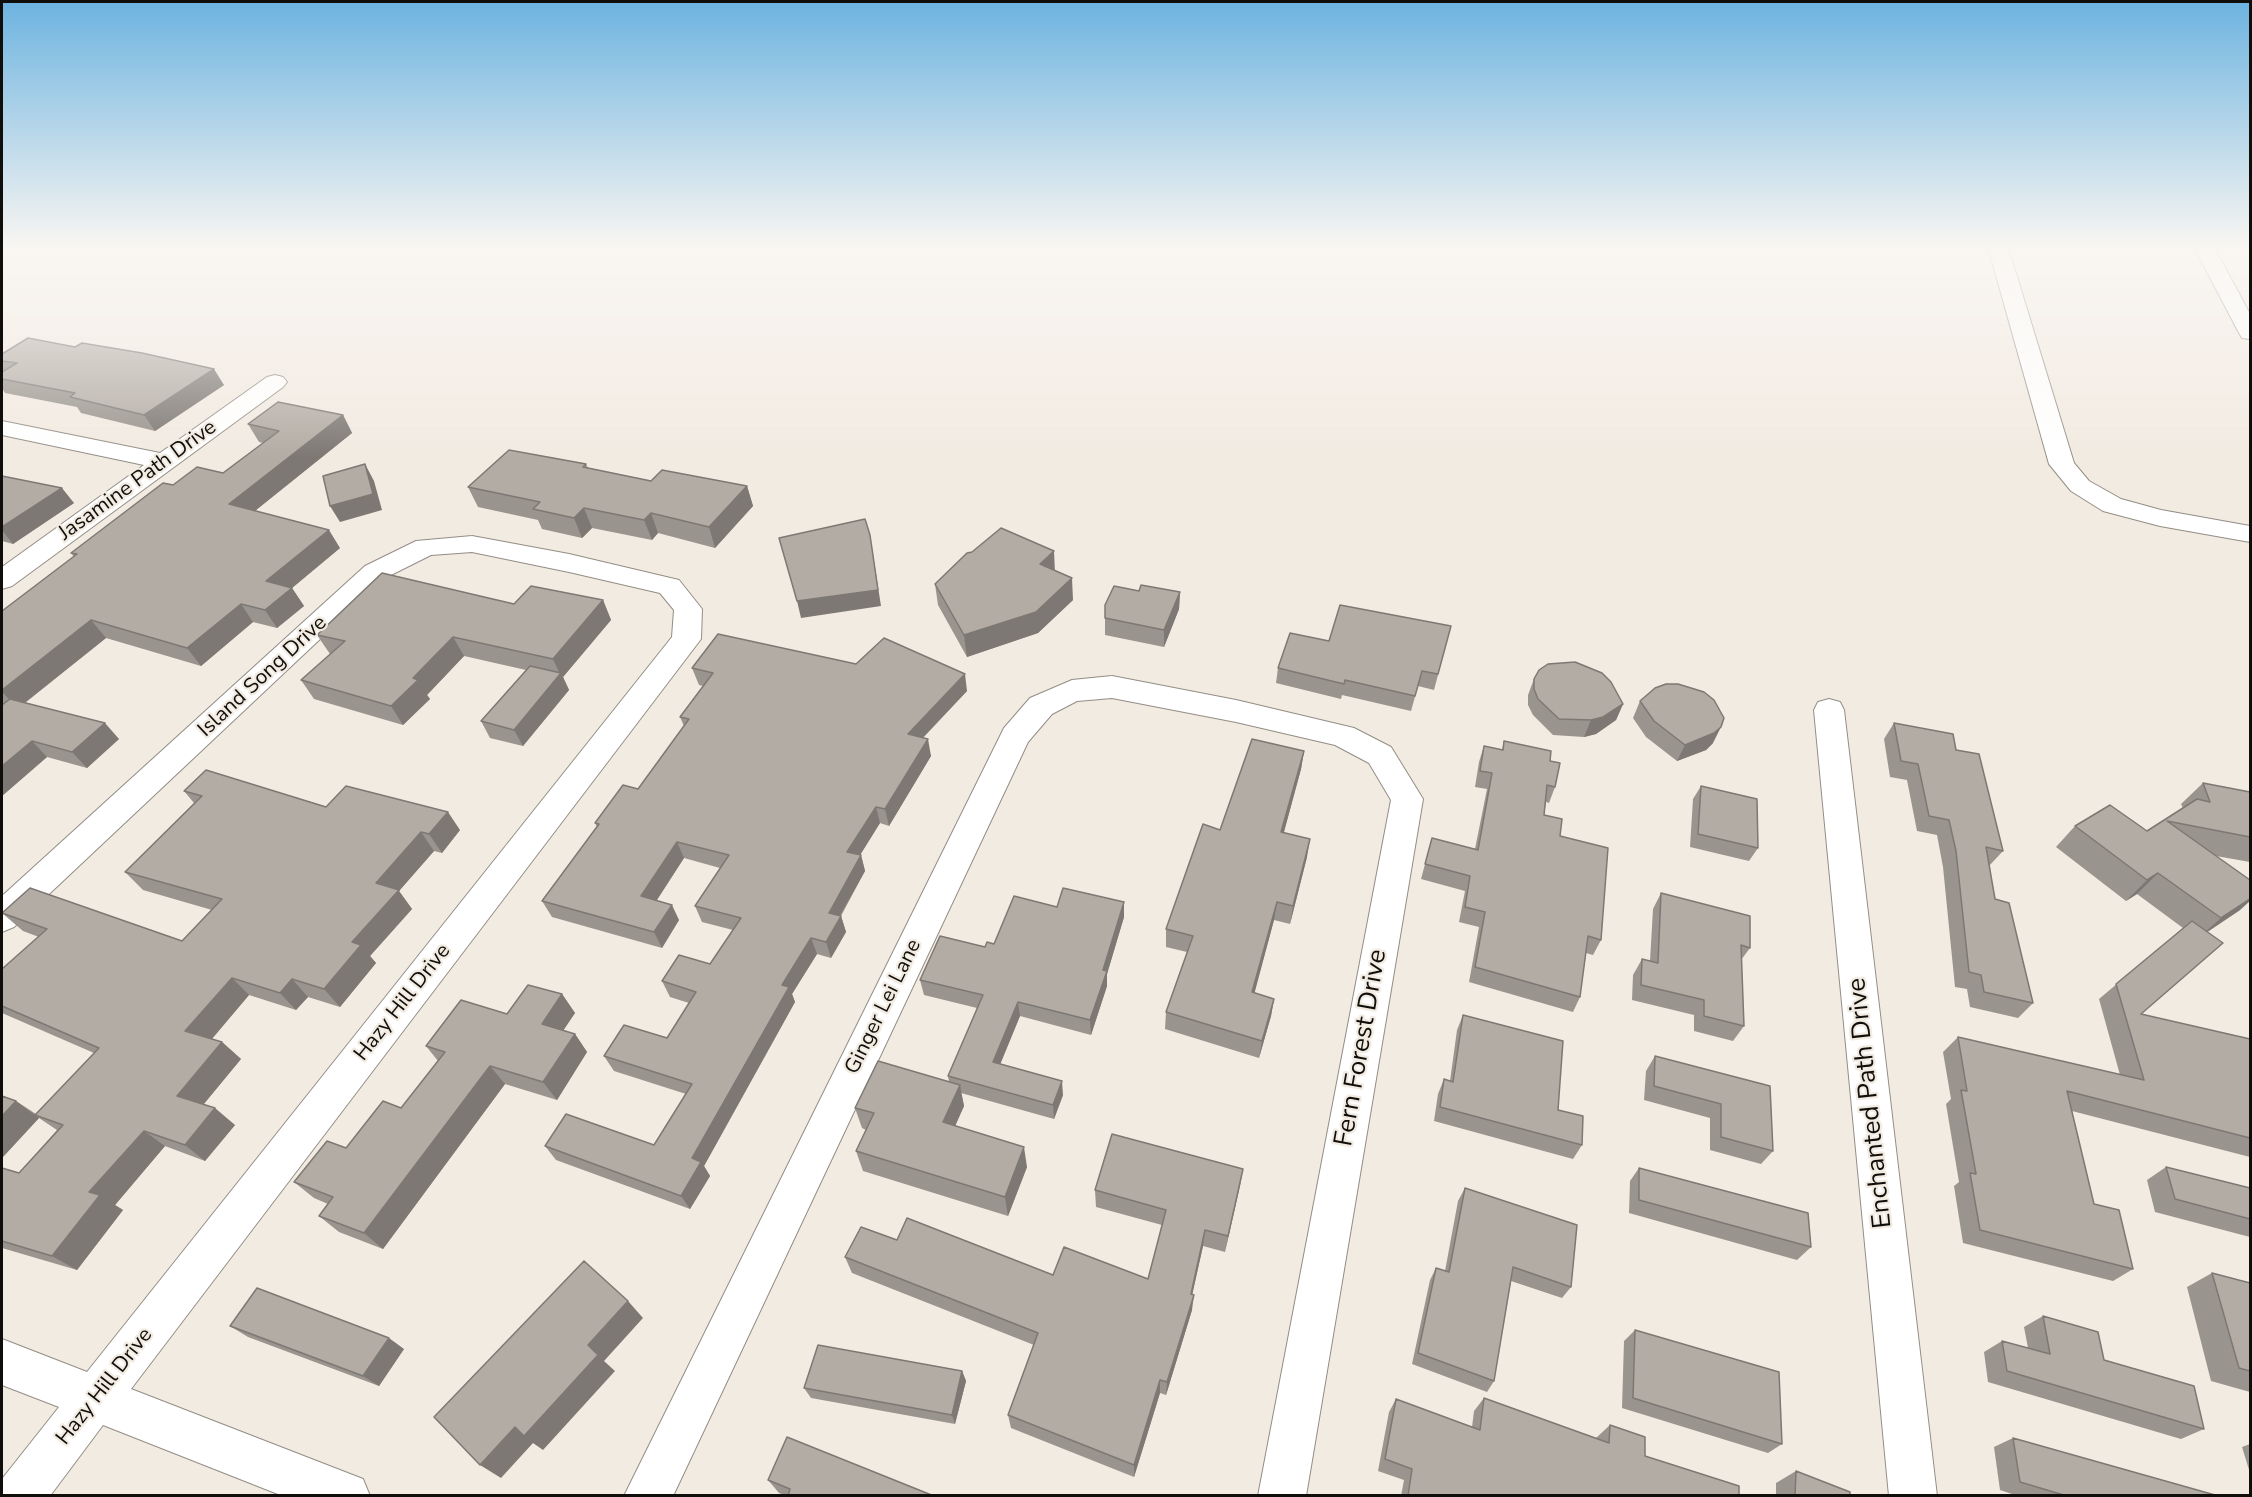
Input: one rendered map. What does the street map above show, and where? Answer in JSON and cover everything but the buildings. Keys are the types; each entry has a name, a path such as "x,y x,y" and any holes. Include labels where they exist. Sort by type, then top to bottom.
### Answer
{"street":[{"path":"2019,317 2062,464 2080,486 2112,505 2160,518 2244,533"},
{"path":"2241,317 2250,333"},
{"name":"Jasamine Path Drive","path":"2,580 275,382"},
{"path":"2,428 165,462"},
{"name":"Island Song Drive","path":"2,917 375,572 426,548 472,544 569,562"},
{"name":"Hazy Hill Drive","path":"19,1496 686,639 688,609 669,586 569,562"},
{"name":"Ginger Lei Lane","path":"648,1496 1015,736 1041,706 1072,691 1112,687 1236,711"},
{"name":"Enchanted Path Drive","path":"1830,710 1913,1496"},
{"name":"Fern Forest Drive","path":"1236,711 1343,736 1371,750 1380,755 1407,799 1282,1496"},
{"path":"2,1362 346,1496"}]}
